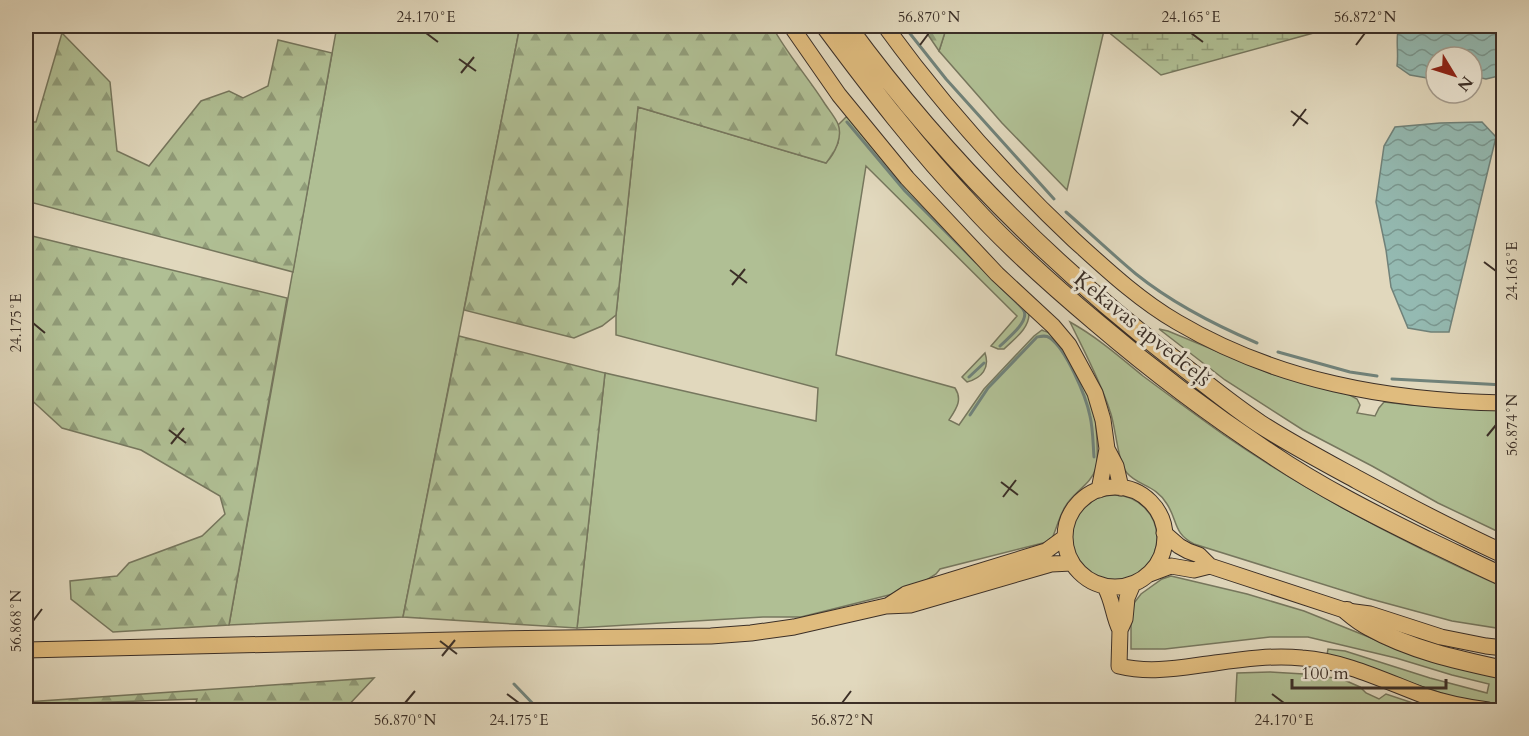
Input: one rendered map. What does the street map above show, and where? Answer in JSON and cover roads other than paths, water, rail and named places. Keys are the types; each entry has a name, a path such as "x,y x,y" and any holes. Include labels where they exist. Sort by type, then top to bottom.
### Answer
{"highway":[{"name":"Ķekavas apvedceļš","path":"825,26 892,115 972,207 1063,294 1137,356 1204,409 1317,483 1373,514 1503,577"},
{"name":"Ķekavas apvedceļš","path":"847,26 913,110 983,189 1082,284 1150,340 1260,424 1375,490 1503,554"},
{"path":"1347,611 1369,627 1406,644 1454,659 1503,670"}],"main road":[{"path":"792,26 839,95 907,178 997,274 1053,326 1069,345 1095,393 1103,420 1107,449 1100,490"},
{"path":"885,26 962,123 1044,211 1101,265 1176,322 1218,344 1295,375 1378,393 1503,403"},
{"path":"1107,449 1116,466 1121,488"},
{"path":"1148,575 1161,556 1164,544 1164,533 1159,516 1149,501 1139,494 1121,488 1100,490 1081,500 1067,522 1066,549 1072,564 1082,575 1095,583 1120,587 1133,584 1171,566 1194,570 1210,566"},
{"path":"1164,533 1179,546 1199,555 1210,566 1347,611 1370,614 1441,637 1503,648"},
{"path":"886,606 906,594 1046,551 1065,537"},
{"path":"26,650 711,636 751,633 794,627 886,606 910,605 1051,564 1072,564"},
{"path":"1133,584 1127,598 1125,619 1120,630 1119,666 1135,670 1175,669 1240,659 1303,658 1338,664 1427,697 1488,711"},
{"path":"1105,586 1112,598 1114,619 1120,630"}],"water":[{"path":"1399,26 1503,26 1503,75 1484,79 1484,45 1424,45 1424,77 1410,75 1397,66"},
{"path":"1482,122 1496,137 1449,332 1408,328 1391,287 1376,202 1384,146 1395,127"}],"waterway":[{"path":"904,26 946,79 1054,199"},
{"path":"847,122 905,191 976,262"},
{"path":"1066,212 1136,274 1164,294 1210,321 1257,343"},
{"path":"1000,286 1022,308 1025,315 1016,330 1000,346"},
{"path":"970,415 988,388 1037,337 1047,336 1062,352 1088,407 1094,457"},
{"path":"1278,352 1350,372 1377,376"},
{"path":"969,377 984,363"},
{"path":"1392,379 1504,385"},
{"path":"514,684 539,710"}]}
